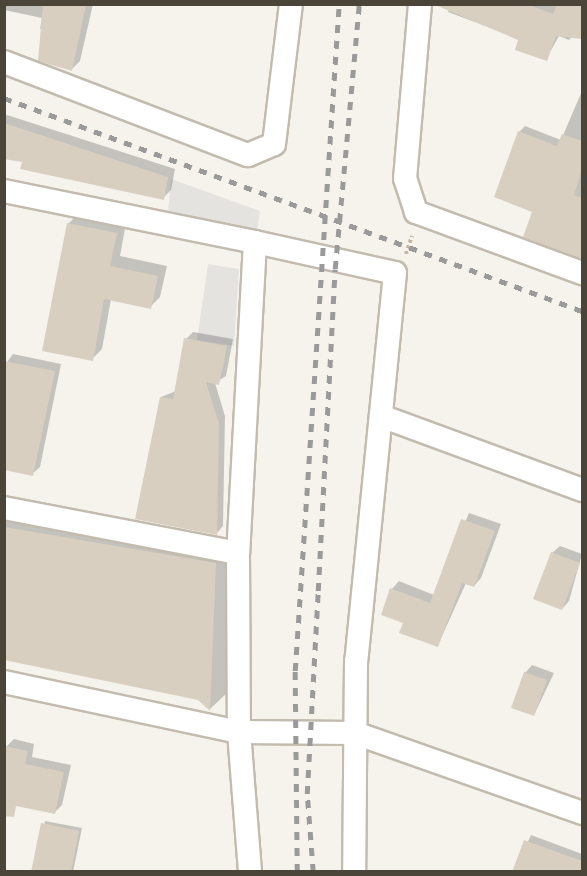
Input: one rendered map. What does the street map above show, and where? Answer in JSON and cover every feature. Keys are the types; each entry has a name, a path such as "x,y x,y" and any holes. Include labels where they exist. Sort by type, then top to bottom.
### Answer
{"street":[{"path":"4,62 248,155 274,144 291,4"},
{"path":"420,4 405,178 416,212 582,273"},
{"path":"4,191 395,273 355,733 354,872"},
{"path":"250,872 238,732 238,553 255,242"},
{"path":"381,416 582,490"},
{"path":"4,508 238,553"},
{"path":"4,682 238,732 355,733 582,813"}],"path":[{"path":"395,273 411,247 416,212"}],"shaded area":[{"path":"171,179 260,211 257,232 168,213"},
{"path":"208,264 239,269 234,346 197,340"}],"building":[{"path":"43,4 86,4 72,71 38,61"},
{"path":"433,4 526,4 553,14 557,4 582,4 582,39 556,36 547,61 515,50 518,40"},
{"path":"4,123 168,177 164,200 20,169 22,162 4,159"},
{"path":"518,131 557,146 562,134 582,141 582,170 574,195 582,198 582,259 523,237 532,212 494,197"},
{"path":"67,223 117,233 110,266 158,276 151,309 104,299 93,361 42,351"},
{"path":"184,338 227,346 219,385 206,382 219,424 217,535 135,519 160,397 173,399"},
{"path":"4,361 55,371 33,476 4,470"},
{"path":"461,519 495,531 474,587 462,583 438,647 399,633 403,623 381,615 390,588 430,603"},
{"path":"4,527 216,563 210,711 198,700 4,660"},
{"path":"551,552 580,563 562,610 533,599"},
{"path":"524,672 547,680 534,716 511,708"},
{"path":"4,746 28,751 25,764 64,772 55,814 16,806 14,817 4,816"},
{"path":"41,823 79,831 71,872 31,872"},
{"path":"524,840 582,861 582,872 512,872"}],"railway":[{"path":"297,872 295,671 339,4"},
{"path":"313,872 307,794 335,269 359,4"},
{"path":"4,98 582,311"}]}
